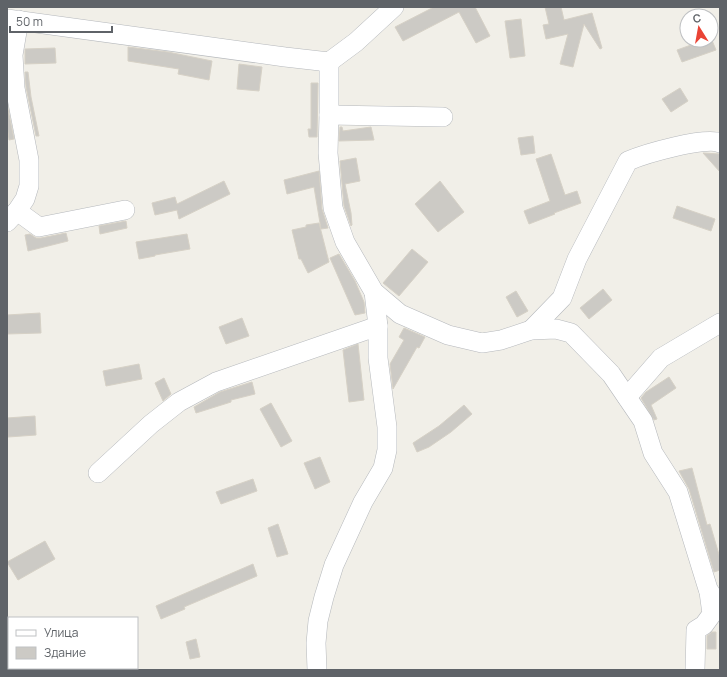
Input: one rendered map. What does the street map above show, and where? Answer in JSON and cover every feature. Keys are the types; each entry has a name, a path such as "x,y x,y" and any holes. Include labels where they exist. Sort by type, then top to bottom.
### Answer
{"street":[{"path":"125,210 38,227 12,217 26,199 29,186 29,160 15,88 13,20 285,58 329,62 356,42 394,7"},
{"path":"329,62 328,153 333,208 345,242 374,292 400,314 448,335 482,343 501,340 531,330 556,329 571,332 611,374 643,421 653,453 678,492 708,589 712,614 704,625 696,630 695,670"},
{"path":"329,115 444,117"},
{"path":"531,330 562,298 577,259 628,161 642,155 702,142 716,141 720,143"},
{"path":"317,670 316,643 318,622 334,565 363,502 383,468 387,450 387,427 378,358 378,326 374,292"},
{"path":"627,397 661,358 720,323"},
{"path":"98,473 151,424 185,398 216,382 378,326"},
{"path":"708,589 720,608"}],"building":[{"path":"434,7 475,7 490,36 476,43 459,12 403,41 395,27"},
{"path":"545,7 561,7 564,20 592,13 602,48 600,49 584,24 573,67 560,64 568,34 546,39 543,25 549,24"},
{"path":"521,19 525,56 510,58 505,21"},
{"path":"128,47 168,52 212,61 209,80 178,74 179,69 128,61"},
{"path":"55,48 56,63 25,64 25,49"},
{"path":"683,48 715,48 716,50 682,62 677,50"},
{"path":"239,64 262,67 259,91 237,89"},
{"path":"25,72 28,72 31,97 39,136 36,136 26,87"},
{"path":"311,83 318,83 317,137 309,137 308,129 311,129"},
{"path":"680,88 688,101 671,112 662,99"},
{"path":"7,104 14,139 9,140 7,124"},
{"path":"340,127 342,127 343,131 371,127 374,140 339,141"},
{"path":"533,136 535,153 521,155 518,138"},
{"path":"703,153 720,154 720,172"},
{"path":"551,154 565,195 577,191 581,203 529,224 524,211 550,201 536,159"},
{"path":"356,158 360,181 345,184 351,213 351,226 344,206 340,161"},
{"path":"319,171 322,209 328,228 321,229 314,187 287,194 284,180"},
{"path":"224,181 230,194 179,219 177,210 155,215 152,203 175,197 177,204"},
{"path":"440,181 464,212 438,232 415,204"},
{"path":"677,206 715,219 711,231 673,218"},
{"path":"126,221 127,228 100,234 99,226"},
{"path":"319,223 329,262 308,273 301,259 299,259 292,230 306,227 306,225"},
{"path":"66,233 68,241 28,251 25,235 30,234 36,238 41,238"},
{"path":"187,234 190,249 139,259 136,242"},
{"path":"412,249 428,262 399,296 383,283"},
{"path":"339,254 355,281 364,302 365,313 355,315 330,258"},
{"path":"603,289 612,300 589,319 580,308"},
{"path":"516,291 528,311 517,317 506,297"},
{"path":"40,313 41,333 7,334 7,315"},
{"path":"242,318 249,336 226,344 219,327"},
{"path":"404,328 425,337 419,348 417,347 393,389 390,364 404,340 399,337"},
{"path":"358,344 364,400 349,402 343,350"},
{"path":"139,364 142,379 106,386 103,371"},
{"path":"669,377 676,388 651,405 657,419 654,420 641,398 646,392"},
{"path":"164,378 171,394 163,401 155,383"},
{"path":"252,382 255,394 231,400 231,402 196,413 194,407 220,392"},
{"path":"271,403 292,441 281,447 260,409"},
{"path":"464,405 472,414 451,432 429,447 417,452 413,443 439,426"},
{"path":"35,416 36,435 8,437 7,418"},
{"path":"320,457 330,482 315,489 304,463"},
{"path":"692,468 707,525 710,524 720,558 720,570 714,572 689,489 679,471"},
{"path":"253,479 257,491 221,504 216,492"},
{"path":"278,524 288,554 277,557 268,528"},
{"path":"45,541 55,559 18,580 7,562"},
{"path":"253,564 257,576 184,607 185,609 161,619 156,606"},
{"path":"712,632 716,632 716,649 707,649 707,636"},
{"path":"196,639 200,657 190,659 186,642"}]}
